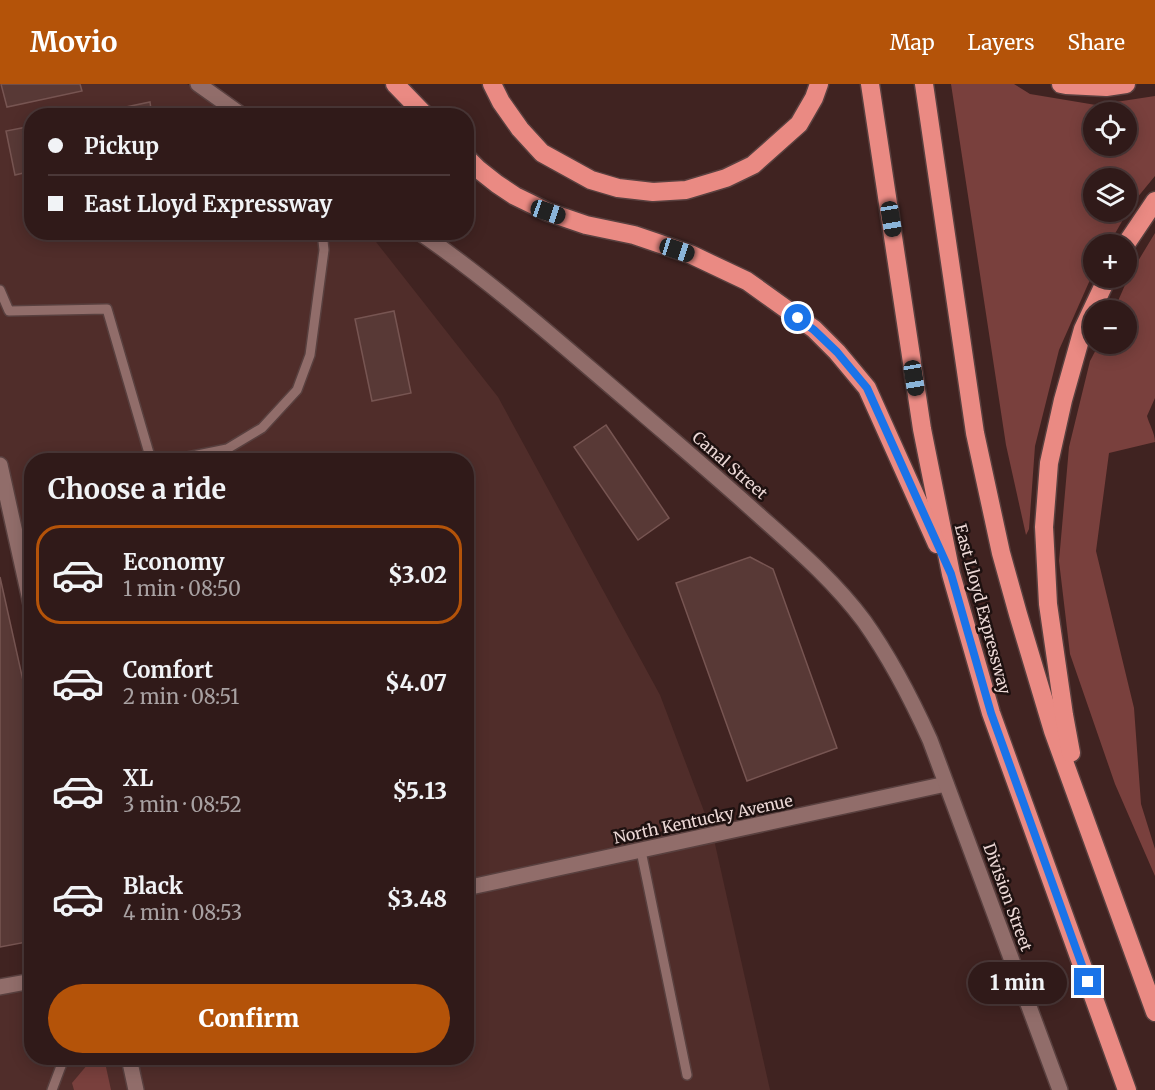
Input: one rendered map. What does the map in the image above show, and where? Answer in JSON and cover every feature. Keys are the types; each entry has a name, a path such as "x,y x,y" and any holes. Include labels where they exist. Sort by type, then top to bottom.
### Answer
{"highway":[{"path":"395,84 418,108"},
{"path":"492,84 501,102 520,129 542,153 591,180 618,188 653,192 686,190 726,178 753,165 799,124 819,84"},
{"name":"East Lloyd Expressway","path":"870,84 922,429 951,574 991,713 1127,1090"},
{"name":"East Lloyd Expressway","path":"924,84 975,434 1001,553 1053,730 1155,1012"},
{"path":"1061,84 1106,87 1126,84"},
{"path":"474,165 496,184 548,212 586,225 634,235 690,254 747,281 814,330 837,352 867,388 951,574"},
{"path":"1133,234 1155,201"},
{"path":"1082,811 1064,716 1048,604 1044,527 1049,463 1063,400 1083,329 1102,288"}],"street":[{"path":"198,84 232,108"},
{"name":"Canal Street","path":"431,240 513,303 798,549 834,586 862,620 891,662 930,740 946,784"},
{"path":"0,465 24,573"},
{"name":"North Kentucky Avenue","path":"474,886 946,784"},
{"name":"Division Street","path":"946,784 1060,1090"},
{"path":"0,987 24,982"},
{"path":"131,1065 136,1090"}],"lane":[{"path":"207,453 227,449 262,428 297,390 310,355 324,250 323,240"},
{"path":"0,290 9,311 107,309 149,453"},
{"path":"641,851 687,1075"},
{"path":"52,1090 61,1065"}],"shaded area":[{"path":"0,84 187,84 226,108 24,108 24,240 375,240 498,397 660,695 713,835 770,1090 0,1090 0,987 24,982 24,1065 474,1065 474,453 24,453 24,579 0,468"},
{"path":"951,84 1014,84 1030,94 1083,103 1083,156 1137,156 1137,102 1116,102 1155,96 1155,176 1137,198 1137,168 1083,168 1083,222 1122,222 1115,234 1083,234 1083,288 1086,288 1059,350 1035,446 1029,529 1026,535 1006,445"},
{"path":"1155,233 1155,398 1147,416 1155,442 1109,453 1096,551 1134,708 1141,804 1155,849 1155,876 1115,784 1070,654 1059,561 1069,447 1090,361 1094,354 1137,354 1137,300 1118,300 1124,288 1137,288 1137,263"},
{"path":"87,1065 106,1065 111,1090 74,1090 72,1083"}],"building":[{"path":"1,84 80,84 82,91 7,107"},
{"path":"150,102 151,108 121,108"},
{"path":"24,128 24,173 15,175 6,131"},
{"path":"394,311 411,393 372,401 355,319"},
{"path":"606,425 669,518 638,540 574,447"},
{"path":"750,557 773,569 837,748 747,781 676,583"},
{"path":"0,577 24,685 24,942 0,947"}],"route":[{"path":"798,318 837,352 867,388 951,574 991,713 1088,982"}]}
